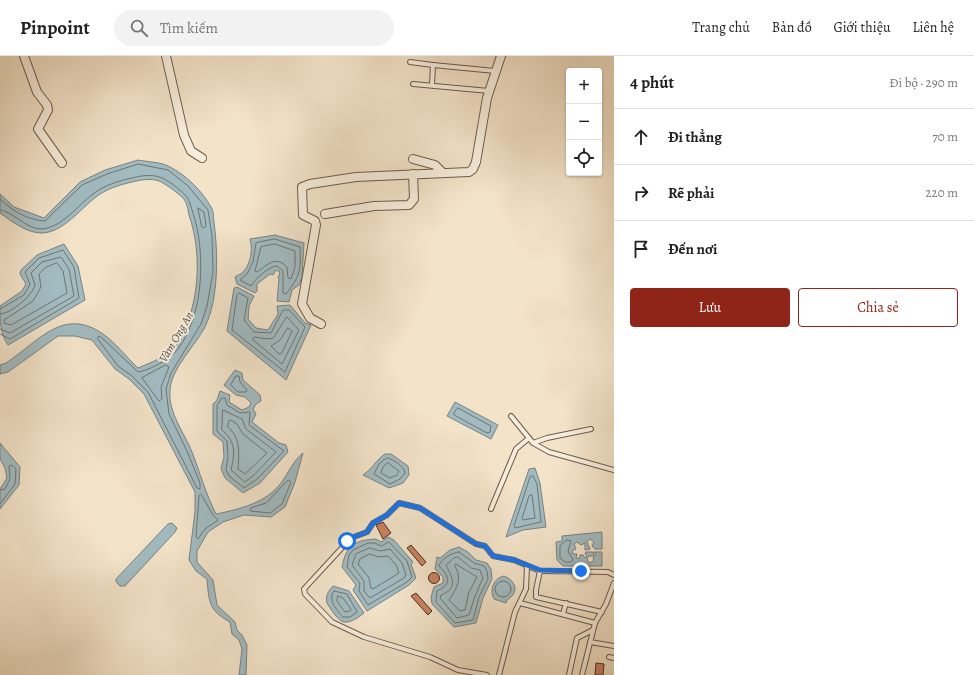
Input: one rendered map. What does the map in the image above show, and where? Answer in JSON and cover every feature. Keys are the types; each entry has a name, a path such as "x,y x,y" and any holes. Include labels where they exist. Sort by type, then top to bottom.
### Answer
{"street":[{"path":"24,56 37,92 47,105 48,110 39,126 39,132 62,163"},
{"path":"166,56 184,135 191,151 202,158"},
{"path":"321,324 307,315 302,304 316,225 315,221 303,215 302,188 310,184 356,177 443,172 461,174 469,172 473,169 476,162 489,91 501,56"},
{"path":"413,159 435,166 443,172"},
{"path":"325,214 374,206 409,205 414,200 414,174"}],"lane":[{"path":"410,62 495,71"},
{"path":"432,85 433,65"},
{"path":"413,84 489,91"},
{"path":"511,416 533,443 549,452 614,470"},
{"path":"533,443 547,438 591,429"},
{"path":"491,509 516,449 529,438"},
{"path":"487,675 458,670 430,657 364,637 332,622 305,594 304,589 351,538 367,532 373,523 387,515 399,503 420,508 476,544 485,546 493,556 514,560 540,570 608,572 614,575"},
{"path":"499,675 515,612 526,588 527,566"},
{"path":"540,570 535,595 602,612"},
{"path":"582,675 594,623 602,612 614,583"},
{"path":"520,603 594,623"},
{"path":"563,614 566,604"},
{"path":"569,675 577,638 593,630"},
{"path":"590,642 614,646"},
{"path":"609,657 614,658"}],"water":[{"path":"138,160 163,164 176,170 194,184 208,201 213,212 217,261 213,303 205,327 174,374 171,382 170,398 171,407 192,452 216,514 252,504 268,496 281,483 294,463 303,453 295,482 285,507 271,517 244,515 223,522 208,532 197,551 197,562 213,580 217,605 235,622 237,630 242,635 247,645 246,675 239,675 242,649 239,640 232,634 230,622 217,613 211,604 208,593 207,579 196,571 189,560 195,512 195,492 144,394 129,379 115,369 92,340 75,336 58,336 8,372 0,374 0,365 18,355 40,337 63,325 75,324 89,326 103,334 138,368 162,357 174,347 183,333 194,300 197,265 196,248 187,206 181,196 175,191 162,182 153,180 127,183 100,194 71,220 49,232 41,233 30,231 14,223 0,213 0,194 14,207 44,218 80,182 105,170"},
{"path":"275,235 304,243 302,277 299,285 292,290 289,302 277,301 278,278 280,272 276,270 273,275 270,274 257,284 257,291 255,293 237,284 235,277 246,269 250,261 250,239"},
{"path":"64,244 78,266 85,300 8,345 2,332 0,322 0,306 22,291 26,284 20,274 21,270 37,255"},
{"path":"237,287 254,296 249,306 248,319 256,328 268,330 278,314 277,306 290,305 305,323 311,325 286,380 227,331 234,288"},
{"path":"235,370 242,373 243,380 260,395 261,401 256,404 253,409 256,414 252,422 279,443 286,445 288,452 260,483 243,493 225,478 221,469 224,457 223,442 213,434 213,404 217,400 220,391 230,395 229,402 242,410 249,407 251,403 245,397 236,395 224,385"},
{"path":"455,402 498,425 491,439 447,416"},
{"path":"0,443 20,467 19,485 0,509 0,489 7,478 5,468 0,459"},
{"path":"385,454 391,454 408,466 409,475 403,483 389,488 363,475"},
{"path":"535,468 540,483 546,527 523,530 506,537 529,469"},
{"path":"172,523 177,528 175,532 125,586 120,586 116,582 116,579 168,524"},
{"path":"602,532 602,549 595,549 592,546 594,542 590,539 587,542 590,549 585,550 585,543 581,545 577,542 574,544 576,549 572,551 573,554 577,554 576,558 579,559 580,555 583,555 585,558 587,556 585,554 586,552 593,552 594,556 589,556 587,559 589,563 594,561 593,558 596,555 594,552 602,552 602,566 563,566 557,560 556,542 562,541 562,536"},
{"path":"388,537 394,540 413,562 411,564 416,578 409,585 367,611 353,590 356,585 342,567 346,554 352,546 368,540 376,539 381,542"},
{"path":"459,547 468,552 476,560 487,563 491,569 492,579 483,598 476,623 454,627 432,604 431,597 434,587 443,583 443,577 435,569 437,557 440,558 450,550"},
{"path":"504,576 514,584 515,587 514,594 507,600 506,603 494,599 492,591 493,584 500,577"},
{"path":"333,586 349,591 364,613 349,622 340,620 327,603 328,593"}],"building":[{"path":"383,522 391,533 383,539 376,525"},
{"path":"411,545 426,562 422,566 407,548"},
{"path":"434,572 438,574 440,578 438,582 434,584 430,582 428,578 430,574"},
{"path":"416,593 432,611 428,615 411,596"},
{"path":"596,663 604,664 603,675 595,675"}],"route":[{"path":"347,541 367,532 373,523 387,515 399,503 405,506 420,508 476,544 485,546 489,549 493,556 514,560 535,570 581,571"}],"water label":[{"name":"Vàm Ong An","path":"176,337"}]}
